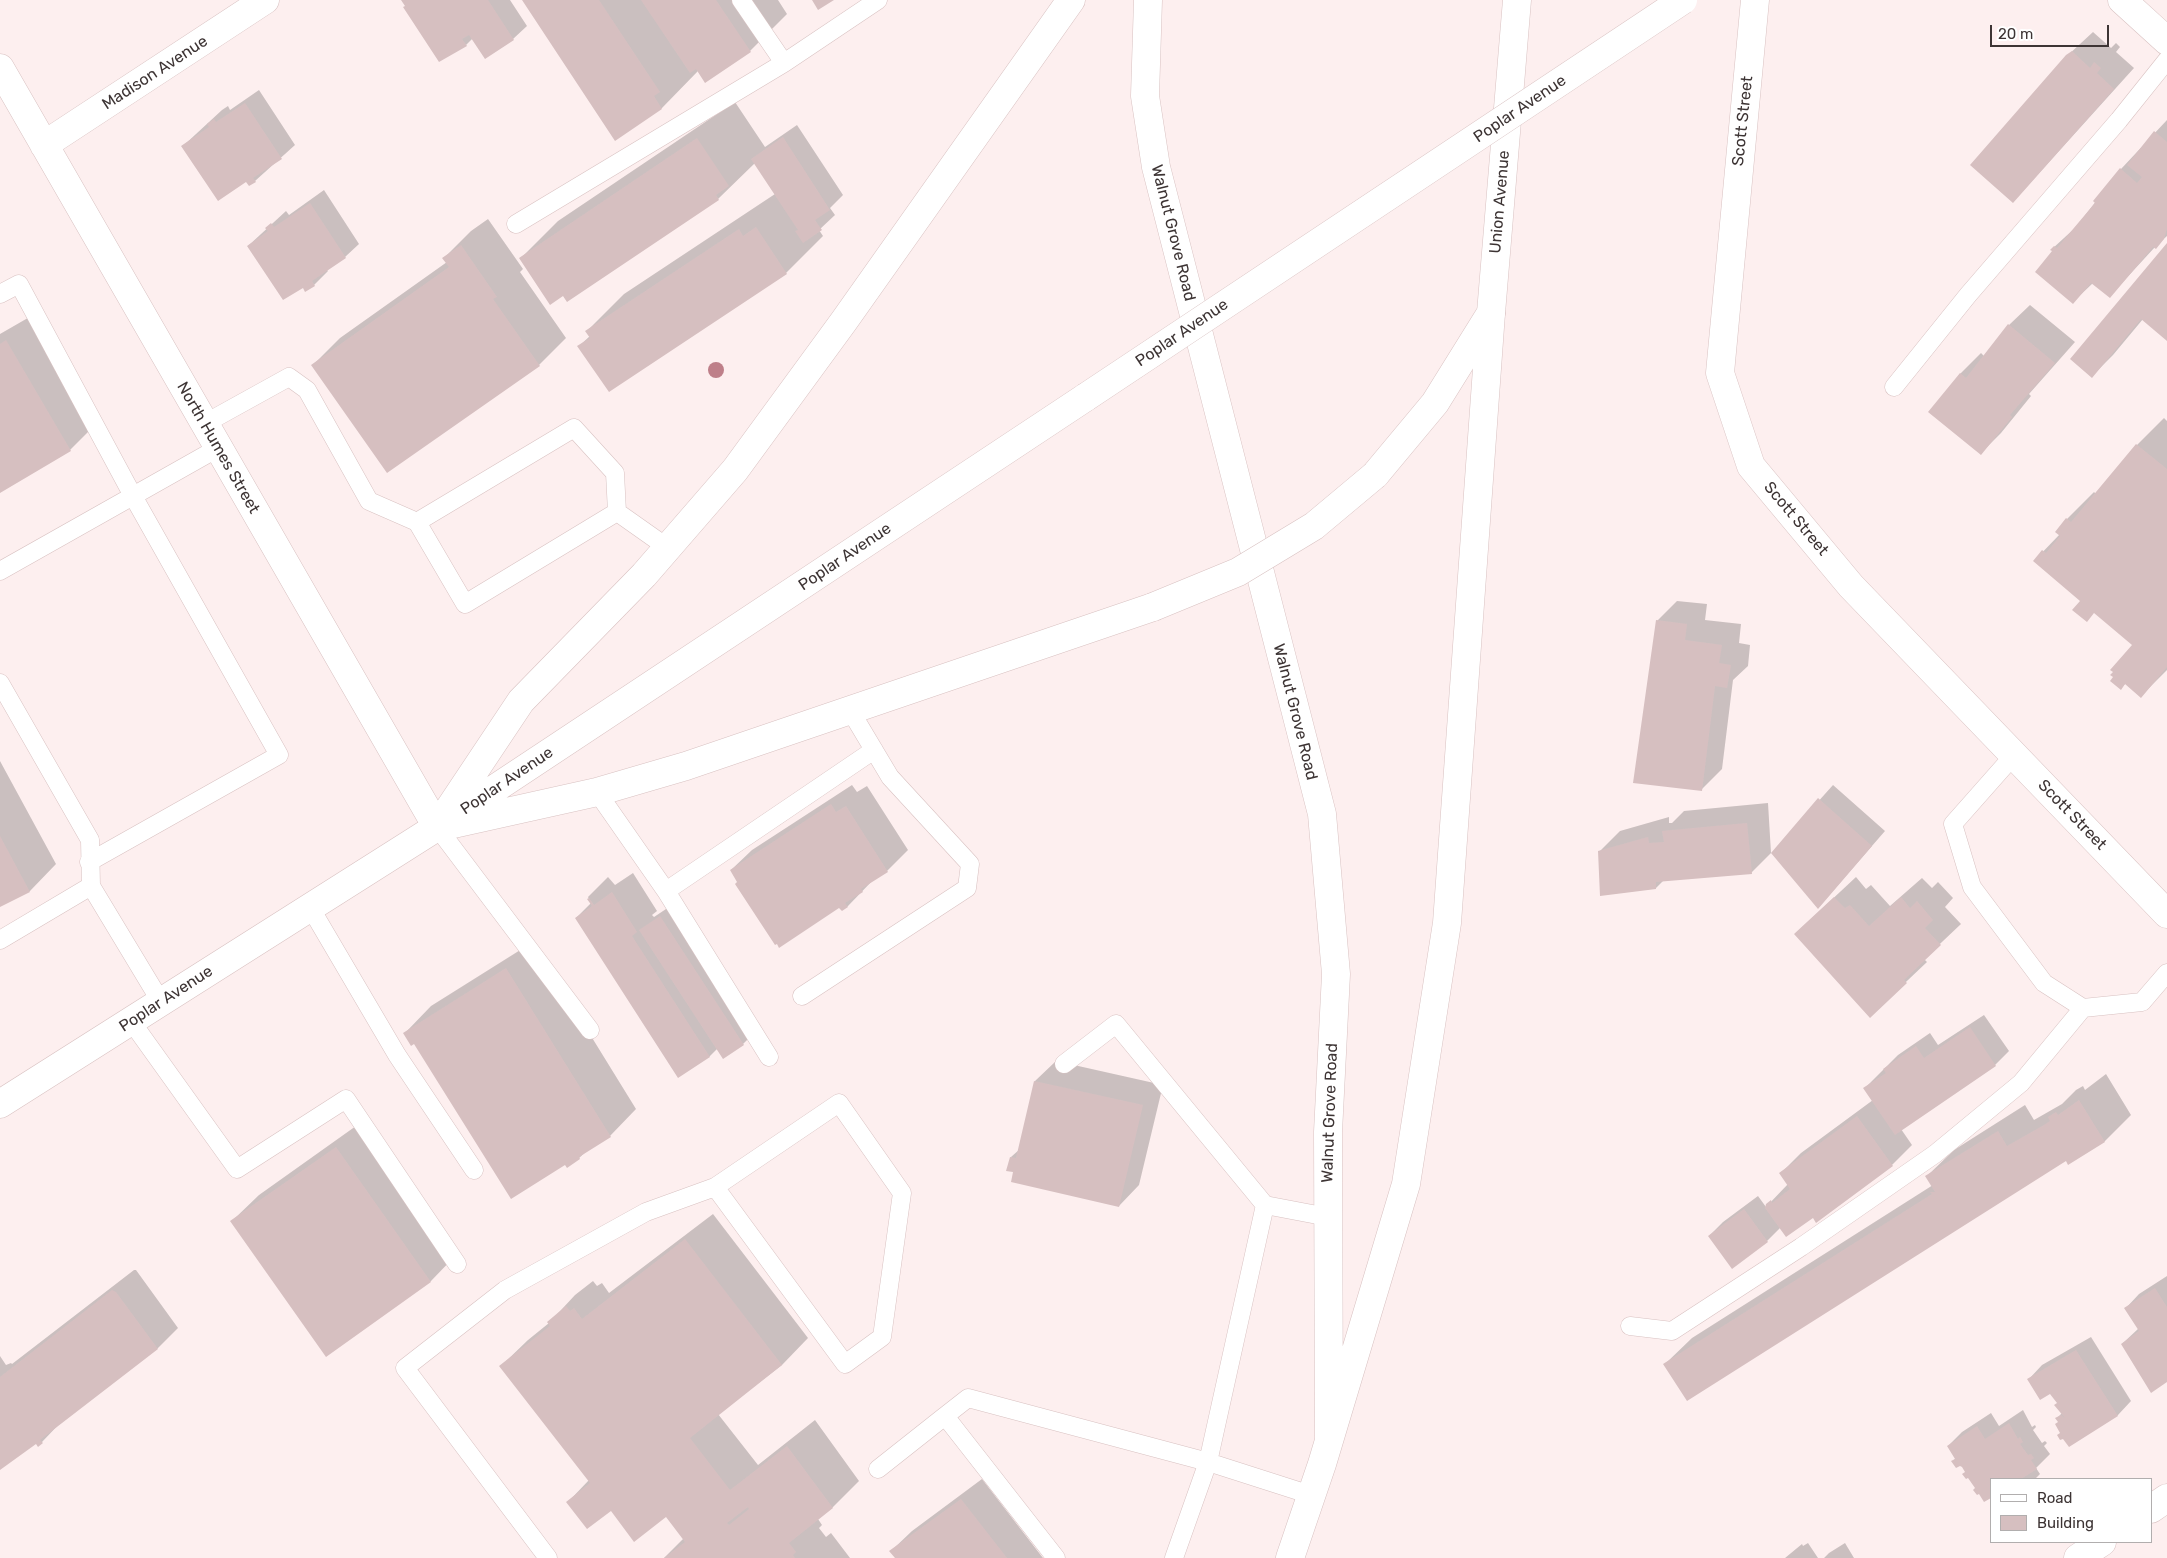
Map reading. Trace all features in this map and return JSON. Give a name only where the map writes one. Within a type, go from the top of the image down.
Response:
[{"type":"main road","name":"Madison Avenue","points":[[44,146],[265,0]]},
{"type":"main road","points":[[437,827],[521,701],[668,548],[741,462],[844,321],[1071,0]]},
{"type":"main road","name":"Walnut Grove Road","points":[[1148,0],[1145,96],[1156,167],[1322,814],[1336,974],[1328,1132],[1329,1439]]},
{"type":"main road","name":"Union Avenue","points":[[1491,313],[1517,0]]},
{"type":"main road","name":"Poplar Avenue","points":[[0,1104],[437,827],[1683,0]]},
{"type":"main road","name":"Scott Street","points":[[1755,0],[1720,374],[1751,466],[1851,586],[2167,914]]},
{"type":"main road","points":[[2122,0],[2167,41]]},
{"type":"main road","name":"North Humes Street","points":[[0,68],[437,827]]},
{"type":"main road","points":[[437,827],[597,792],[686,766],[1153,607],[1238,572],[1306,531],[1375,475],[1436,403],[1491,313]]},
{"type":"main road","name":"Walnut Grove Road","points":[[1290,1558],[1329,1439],[1406,1184],[1447,923],[1491,313]]},
{"type":"main road","points":[[2152,1508],[2167,1498]]},
{"type":"main road","points":[[2078,1558],[2100,1543]]},
{"type":"lane","points":[[741,0],[784,62]]},
{"type":"lane","points":[[516,224],[784,62],[878,0]]},
{"type":"lane","points":[[1894,387],[1968,295],[2119,120],[2167,60]]},
{"type":"lane","points":[[0,294],[19,284],[133,496],[279,755],[89,862]]},
{"type":"lane","points":[[204,424],[289,377],[307,390],[369,501],[417,522],[465,604],[617,512]]},
{"type":"lane","points":[[417,522],[574,428],[614,473],[617,512]]},
{"type":"lane","points":[[0,571],[218,448]]},
{"type":"lane","points":[[617,512],[668,548]]},
{"type":"lane","points":[[0,683],[90,840],[91,886],[161,1002]]},
{"type":"lane","points":[[802,996],[967,888],[970,864],[890,778],[850,710]]},
{"type":"lane","points":[[666,891],[874,750]]},
{"type":"lane","points":[[2014,755],[1953,824],[1972,887],[2044,983],[2083,1008],[2142,1002],[2167,973]]},
{"type":"lane","points":[[597,792],[666,891],[769,1057]]},
{"type":"lane","points":[[437,827],[590,1030]]},
{"type":"lane","points":[[0,940],[91,886]]},
{"type":"lane","points":[[310,907],[397,1055],[474,1170]]},
{"type":"lane","points":[[1630,1326],[1672,1331],[1801,1248],[1927,1159],[2021,1084],[2083,1008]]},
{"type":"lane","points":[[131,1021],[237,1169],[346,1099],[457,1264]]},
{"type":"lane","points":[[1064,1064],[1116,1024],[1265,1205],[1328,1217]]},
{"type":"lane","points":[[548,1558],[405,1368],[504,1290],[646,1212],[715,1187],[839,1103],[902,1193],[882,1338],[845,1364],[715,1187]]},
{"type":"lane","points":[[1174,1558],[1208,1462],[1265,1205]]},
{"type":"lane","points":[[878,1469],[968,1398],[1208,1462],[1311,1496]]},
{"type":"lane","points":[[945,1416],[1056,1558]]},
{"type":"building","points":[[401,0],[488,0],[514,40],[485,59],[469,35],[462,39],[467,46],[439,62],[403,7],[405,6]]},
{"type":"building","points":[[522,0],[599,0],[660,92],[654,96],[662,109],[615,141]]},
{"type":"building","points":[[641,0],[716,0],[751,52],[705,83],[696,69],[690,73]]},
{"type":"building","points":[[812,0],[834,0],[818,10]]},
{"type":"building","points":[[2072,51],[2090,68],[2094,62],[2101,68],[2097,73],[2114,89],[2013,203],[1970,165],[2066,55]]},
{"type":"building","points":[[245,103],[282,159],[253,178],[256,182],[249,186],[246,182],[218,201],[181,146],[209,127],[207,124],[214,119],[216,122]]},
{"type":"building","points":[[2154,131],[2167,142],[2167,228],[2164,239],[2156,249],[2153,247],[2110,298],[2091,283],[2073,304],[2035,272],[2052,251],[2050,250],[2054,246],[2057,248],[2095,203],[2093,201],[2120,168],[2137,183],[2142,177],[2127,165]]},
{"type":"building","points":[[783,137],[830,210],[815,220],[822,230],[803,243],[795,231],[798,230],[751,159]]},
{"type":"building","points":[[697,138],[729,186],[716,195],[719,200],[567,302],[563,296],[550,305],[519,258]]},
{"type":"building","points":[[310,203],[346,258],[312,281],[315,286],[305,292],[303,288],[283,300],[247,246],[268,231],[265,228],[271,223],[274,227]]},
{"type":"building","points":[[756,227],[787,274],[609,392],[577,346],[590,338],[585,331],[739,229],[743,236]]},
{"type":"building","points":[[2167,243],[2167,341],[2141,319],[2092,378],[2070,359]]},
{"type":"building","points":[[461,245],[497,297],[493,299],[540,366],[387,473],[311,365],[449,267],[442,258]]},
{"type":"building","points":[[2008,324],[2055,363],[2010,415],[2012,417],[1981,455],[1928,412],[1960,373],[1966,378]]},
{"type":"building","points":[[6,340],[71,451],[0,493],[0,344]]},
{"type":"building","points":[[2136,444],[2167,469],[2167,667],[2141,698],[2125,684],[2121,690],[2110,681],[2113,677],[2110,675],[2113,672],[2110,670],[2132,645],[2094,613],[2087,622],[2072,610],[2080,601],[2033,561],[2042,550],[2046,553],[2060,536],[2055,532],[2066,518],[2071,522]]},
{"type":"building","points":[[1656,620],[1687,624],[1685,640],[1722,645],[1719,663],[1731,665],[1727,688],[1715,686],[1702,791],[1633,783]]},
{"type":"building","points":[[1818,798],[1872,846],[1818,909],[1771,853]]},
{"type":"building","points":[[831,804],[836,812],[846,806],[888,872],[861,889],[863,892],[845,903],[848,907],[842,911],[839,908],[779,948],[777,944],[775,945],[735,884],[737,882],[730,870]]},
{"type":"building","points":[[1747,823],[1752,874],[1656,882],[1656,889],[1600,896],[1598,851],[1648,837],[1649,843],[1664,842],[1662,831]]},
{"type":"building","points":[[0,836],[30,892],[0,907]]},
{"type":"building","points":[[612,892],[637,932],[632,936],[710,1057],[678,1078],[575,918],[592,906],[587,899],[589,898],[594,905]]},
{"type":"building","points":[[1834,897],[1845,908],[1850,905],[1869,926],[1901,897],[1910,908],[1917,901],[1933,920],[1925,928],[1941,945],[1904,980],[1907,983],[1870,1018],[1794,934]]},
{"type":"building","points":[[660,916],[744,1045],[723,1059],[639,930]]},
{"type":"building","points":[[506,968],[611,1137],[579,1157],[580,1159],[567,1168],[565,1165],[511,1199],[414,1044],[411,1046],[403,1033]]},
{"type":"building","points":[[1970,1027],[1996,1066],[1895,1135],[1863,1088],[1886,1073],[1883,1069],[1916,1046],[1924,1058]]},
{"type":"building","points":[[1034,1081],[1143,1105],[1119,1207],[1011,1182],[1013,1172],[1006,1171],[1010,1157],[1016,1158]]},
{"type":"building","points":[[2079,1100],[2105,1142],[2068,1165],[2066,1161],[1687,1401],[1663,1364],[1932,1194],[1930,1192],[1935,1192],[1925,1176],[1998,1131],[2007,1146],[2050,1121],[2048,1117],[2056,1112],[2058,1115]]},
{"type":"building","points":[[1857,1116],[1893,1166],[1816,1223],[1813,1218],[1786,1237],[1765,1208],[1766,1204],[1771,1200],[1772,1203],[1790,1189],[1779,1173]]},
{"type":"building","points":[[336,1147],[431,1282],[326,1357],[230,1221]]},
{"type":"building","points":[[1744,1209],[1768,1242],[1732,1269],[1708,1236]]},
{"type":"building","points":[[685,1239],[782,1365],[690,1438],[730,1490],[787,1446],[833,1508],[789,1543],[796,1552],[793,1555],[795,1558],[664,1558],[685,1542],[666,1517],[634,1542],[611,1511],[587,1529],[566,1502],[590,1483],[499,1366],[550,1326],[547,1322],[566,1306],[570,1311],[574,1308],[582,1319]],"holes":[[[748,1507],[749,1509],[729,1525],[727,1523]]]},
{"type":"building","points":[[2155,1288],[2167,1307],[2167,1382],[2151,1393],[2121,1344],[2139,1331],[2124,1308]]},
{"type":"building","points":[[112,1290],[116,1292],[158,1349],[40,1440],[43,1443],[38,1447],[36,1444],[0,1470],[0,1377]]},
{"type":"building","points":[[2076,1350],[2118,1416],[2069,1447],[2057,1435],[2060,1433],[2055,1424],[2058,1422],[2055,1418],[2061,1415],[2065,1418],[2054,1405],[2057,1403],[2050,1394],[2040,1400],[2027,1379]]},
{"type":"building","points":[[2009,1423],[2018,1439],[2020,1437],[2023,1442],[2020,1444],[2028,1455],[2031,1454],[2034,1458],[2031,1460],[2037,1469],[2023,1478],[1990,1478],[1990,1499],[1984,1502],[1979,1494],[1977,1495],[1973,1490],[1975,1488],[1968,1478],[1966,1479],[1962,1474],[1965,1472],[1962,1467],[1956,1468],[1951,1461],[1955,1459],[1947,1446],[1977,1426],[1985,1439]]},
{"type":"building","points":[[961,1499],[1007,1558],[895,1558],[889,1551]]}]
